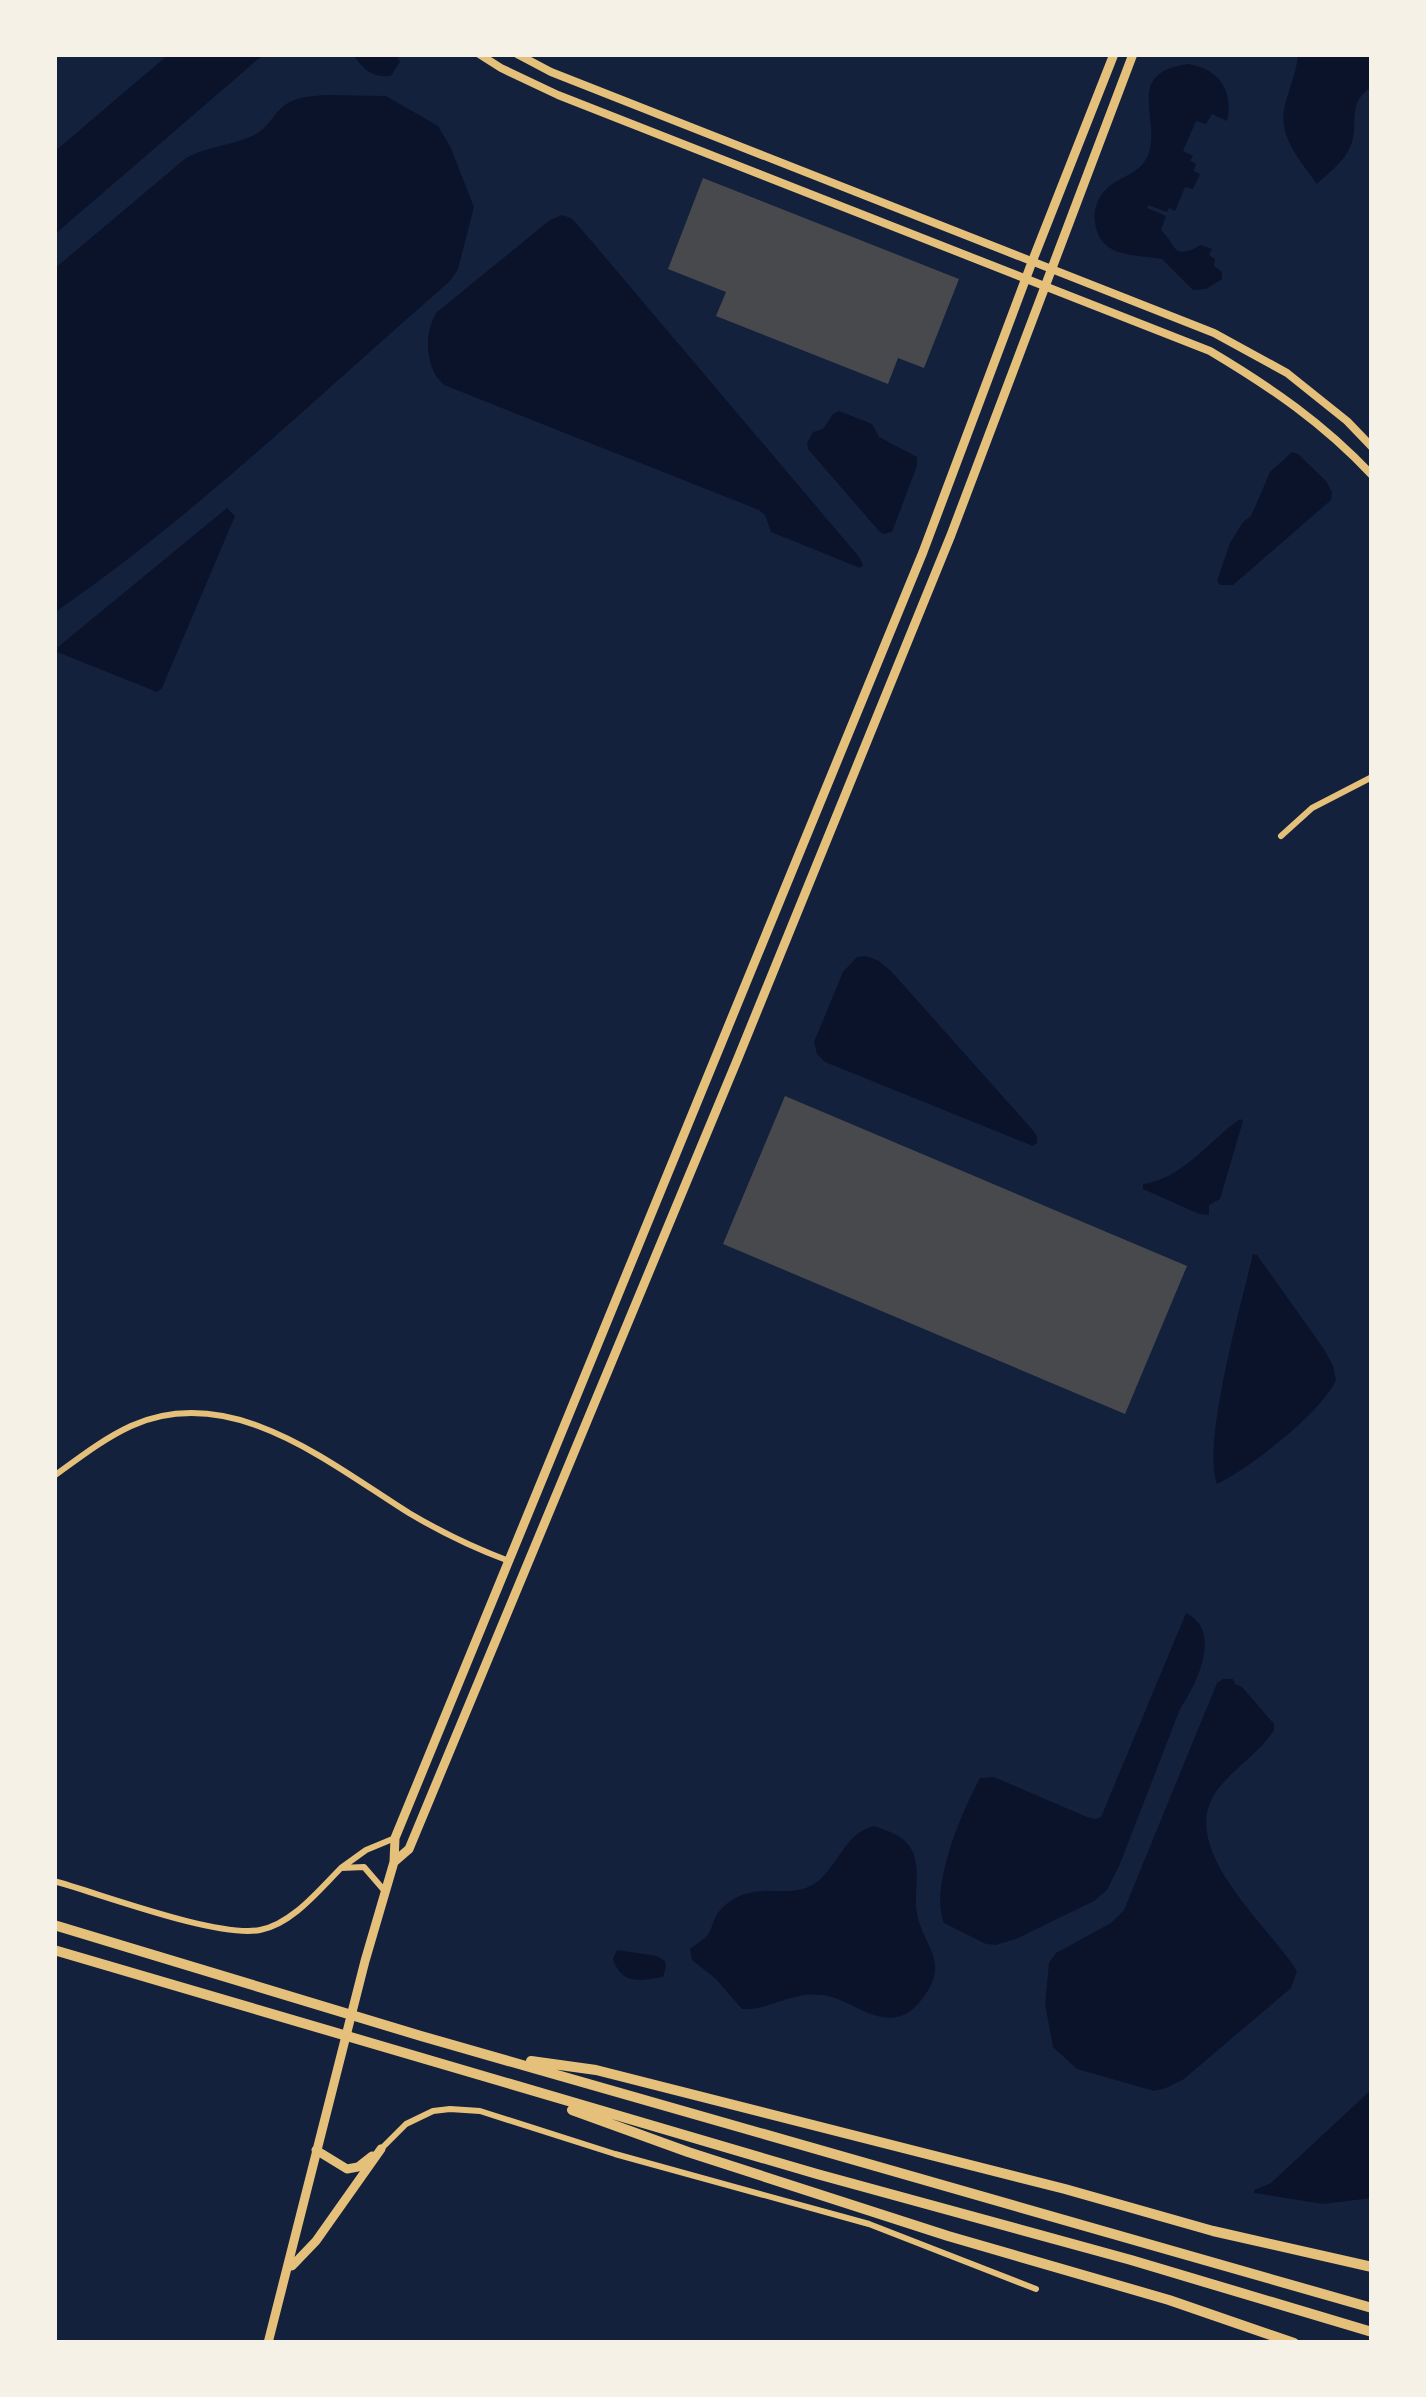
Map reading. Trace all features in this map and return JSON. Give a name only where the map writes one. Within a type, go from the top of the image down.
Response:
[{"type":"highway","points":[[54,1925],[1372,2308]]},
{"type":"highway","points":[[54,1950],[1372,2332]]},
{"type":"highway","points":[[489,2055],[596,2070],[1213,2231],[1372,2267]]},
{"type":"highway","points":[[485,2078],[688,2152],[1294,2343]]},
{"type":"main road","points":[[268,2343],[394,1862],[395,1838],[923,551],[1114,54]]},
{"type":"main road","points":[[394,1862],[409,1849],[461,1728],[738,1058],[950,535],[1133,54]]},
{"type":"main road","points":[[316,2150],[347,2169],[358,2167],[381,2149]]},
{"type":"main road","points":[[288,2270],[316,2241],[381,2149]]},
{"type":"street","points":[[479,54],[558,95],[1210,350],[1276,390],[1344,445],[1372,476]]},
{"type":"street","points":[[517,54],[551,72],[1214,333],[1284,371],[1372,447]]},
{"type":"street","points":[[1281,836],[1312,808],[1372,777]]},
{"type":"street","points":[[54,1476],[134,1424],[171,1414],[207,1413],[246,1421],[294,1442],[454,1538],[509,1561]]},
{"type":"street","points":[[54,1881],[191,1921],[262,1930],[287,1918],[366,1850],[395,1838]]},
{"type":"street","points":[[340,1868],[364,1868],[385,1892]]},
{"type":"street","points":[[381,2149],[406,2124],[434,2111],[480,2111],[615,2154],[869,2224],[1036,2289]]},
{"type":"water","points":[[169,54],[264,54],[54,235],[54,152]]},
{"type":"water","points":[[352,54],[396,54],[400,62],[391,76],[378,76]]},
{"type":"water","points":[[1295,54],[1372,54],[1372,87],[1357,104],[1351,145],[1317,184],[1284,127]]},
{"type":"water","points":[[1188,64],[1208,71],[1222,83],[1228,100],[1227,121],[1212,114],[1206,124],[1196,121],[1183,151],[1193,156],[1190,161],[1200,174],[1193,189],[1185,187],[1175,211],[1147,208],[1166,216],[1161,230],[1176,250],[1201,245],[1212,249],[1209,255],[1222,279],[1206,289],[1193,290],[1162,259],[1111,249],[1098,234],[1095,217],[1104,192],[1146,159],[1151,138],[1150,86],[1156,76]]},
{"type":"water","points":[[327,95],[386,96],[438,126],[474,207],[458,269],[207,495],[54,613],[54,269],[186,158],[258,133],[292,101]]},
{"type":"water","points":[[562,215],[577,224],[860,558],[860,568],[771,532],[759,510],[444,385],[438,378],[428,350],[437,312]]},
{"type":"water","points":[[839,411],[872,424],[879,437],[917,457],[892,532],[879,531],[808,449],[813,432],[823,429]]},
{"type":"water","points":[[1292,452],[1326,481],[1331,500],[1233,585],[1220,585],[1217,581],[1230,543],[1251,516],[1270,472]]},
{"type":"water","points":[[227,508],[235,516],[162,688],[157,692],[57,652],[58,647]]},
{"type":"water","points":[[866,956],[891,971],[1030,1127],[1037,1143],[1033,1146],[825,1062],[817,1054],[814,1042],[843,972],[857,957]]},
{"type":"water","points":[[1240,1119],[1220,1199],[1209,1205],[1209,1215],[1143,1189],[1143,1184],[1183,1167]]},
{"type":"water","points":[[1253,1254],[1324,1349],[1336,1380],[1316,1408],[1283,1438],[1217,1484],[1218,1406]]},
{"type":"water","points":[[1186,1613],[1203,1632],[1203,1658],[1107,1890],[1094,1901],[996,1945],[944,1923],[944,1870],[980,1778],[994,1777],[1087,1817],[1101,1817]]},
{"type":"water","points":[[1233,1679],[1242,1687],[1274,1730],[1216,1792],[1207,1814],[1208,1838],[1231,1886],[1297,1971],[1291,1988],[1184,2079],[1154,2091],[1077,2069],[1053,2047],[1045,2004],[1049,1963],[1056,1953],[1111,1923],[1124,1910],[1217,1683]]},
{"type":"water","points":[[874,1826],[904,1840],[912,1850],[918,1919],[935,1962],[931,1985],[910,2011],[883,2017],[818,1995],[742,2009],[692,1960],[690,1949],[707,1936],[728,1903],[749,1893],[798,1890],[814,1884],[855,1836]]},
{"type":"water","points":[[617,1950],[657,1956],[665,1961],[663,1977],[626,1977],[613,1959]]},
{"type":"water","points":[[1372,2089],[1372,2198],[1323,2204],[1254,2193],[1271,2183]]},
{"type":"building","points":[[703,178],[959,279],[924,368],[898,358],[888,384],[716,316],[726,292],[668,269]]},
{"type":"building","points":[[785,1096],[1187,1266],[1125,1414],[723,1244]]}]
